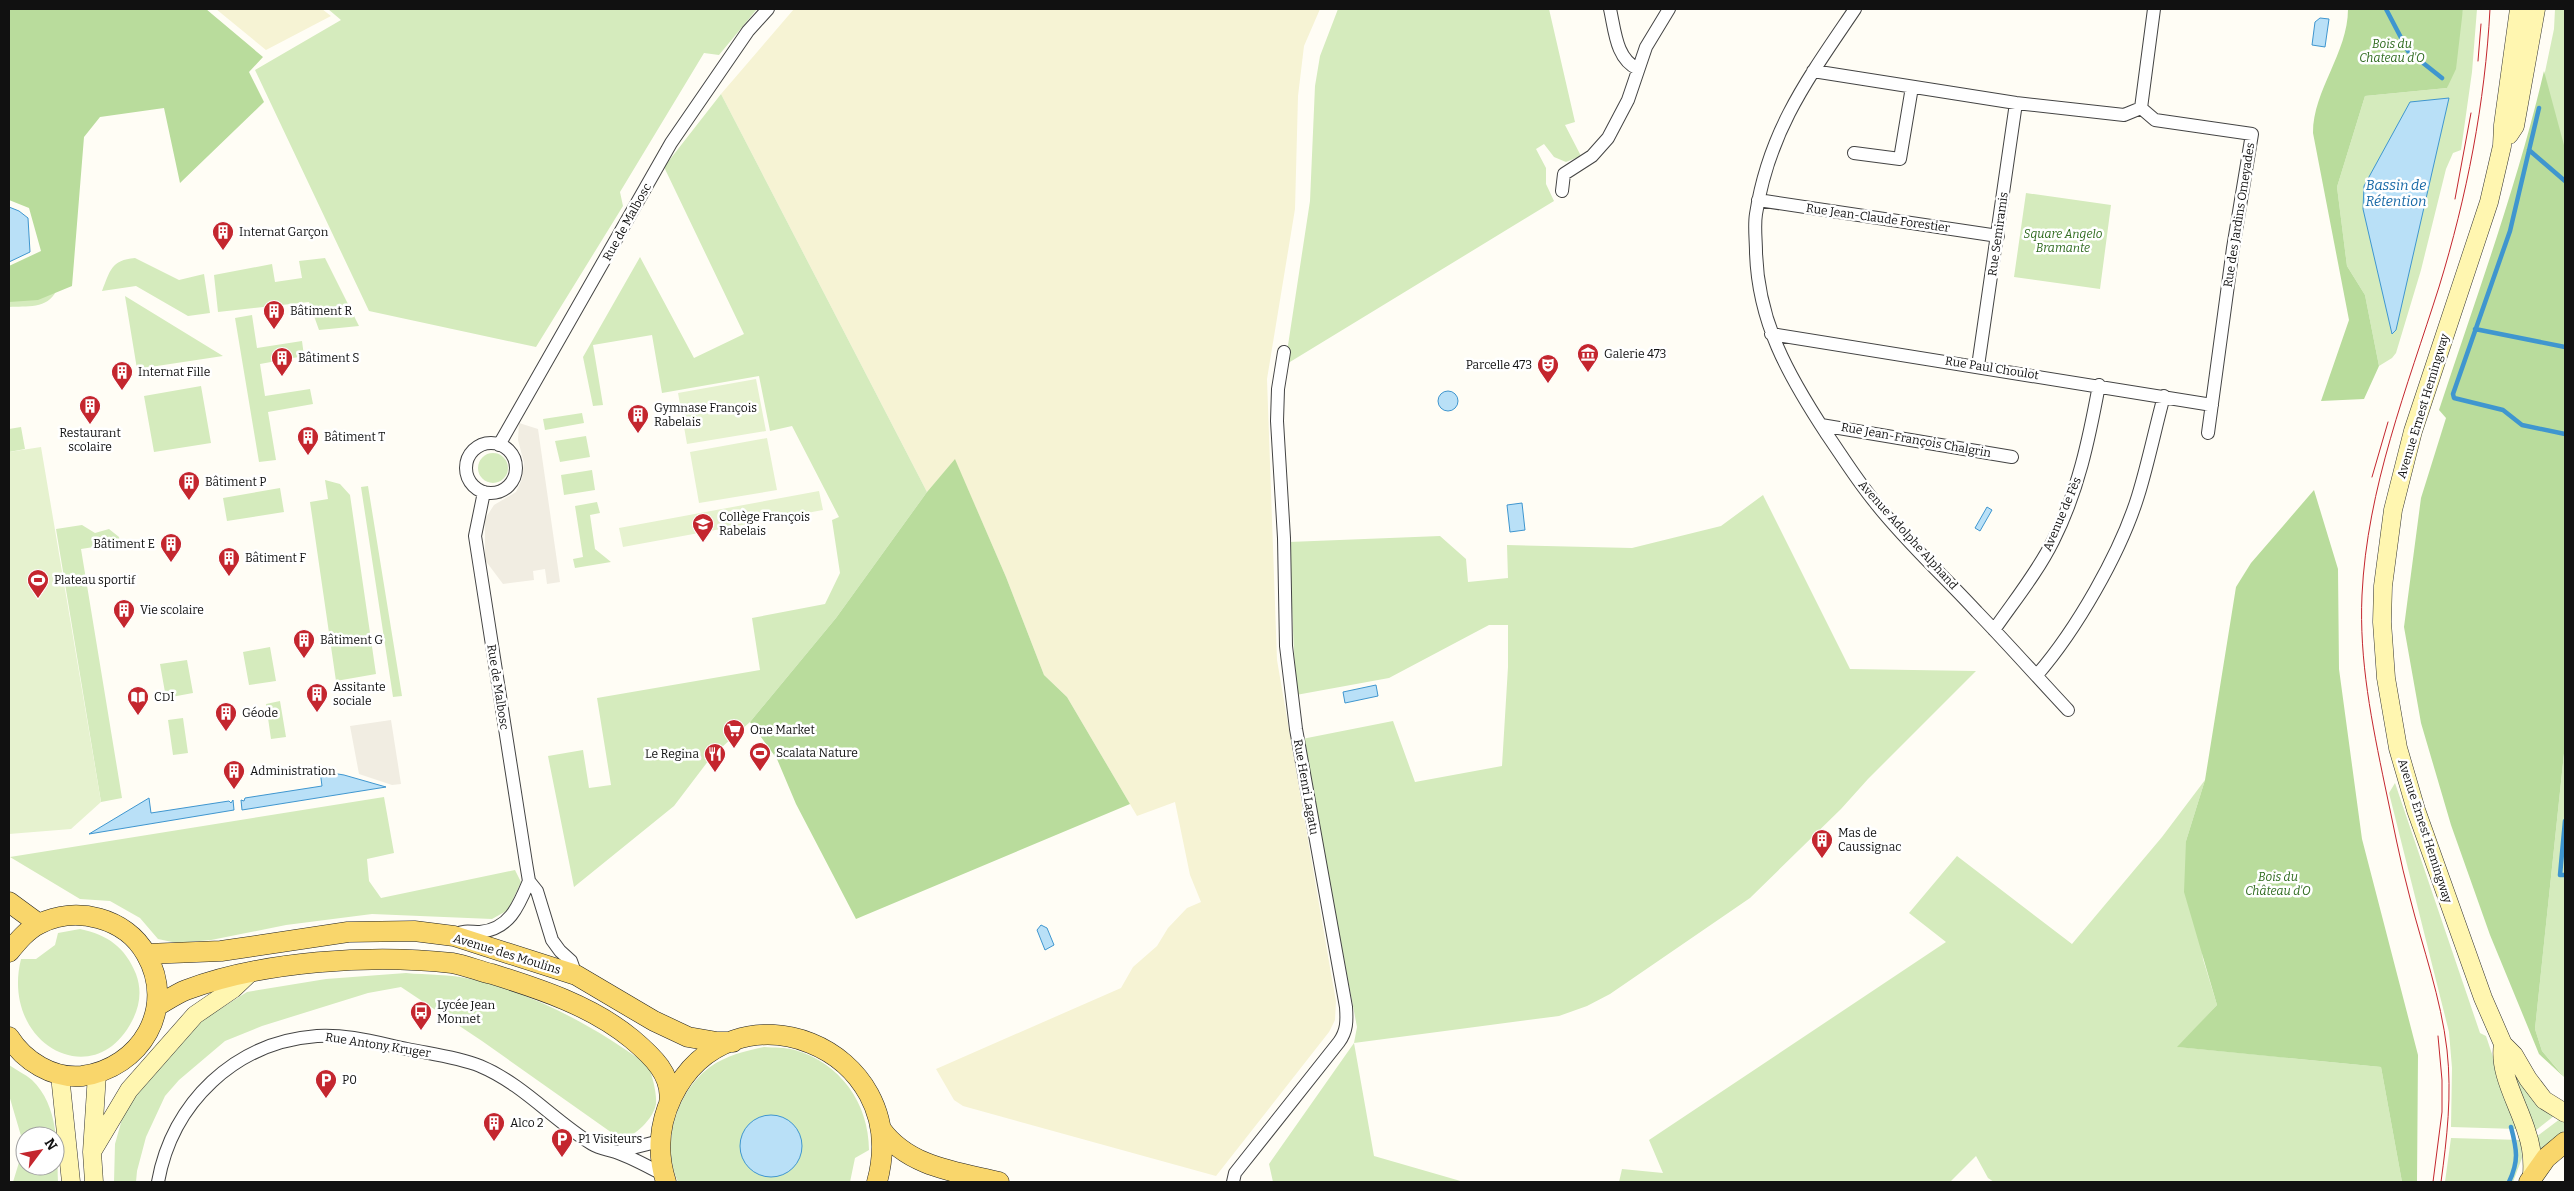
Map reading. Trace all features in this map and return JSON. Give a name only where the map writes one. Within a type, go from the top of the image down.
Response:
[{"type":"main road","name":"Avenue Ernest Hemingway","points":[[2519,9],[2502,126],[2502,146],[2476,246],[2413,431],[2401,477],[2387,546],[2382,622],[2389,703],[2409,789],[2483,998],[2503,1044],[2514,1055],[2528,1079],[2544,1100],[2565,1113]]},
{"type":"main road","name":"Avenue Ernest Hemingway","points":[[2502,146],[2514,126],[2536,9]]},
{"type":"main road","points":[[9,902],[39,924]]},
{"type":"main road","points":[[9,952],[21,936],[39,924],[78,914],[98,918],[117,926],[134,938],[146,954],[156,980],[157,1006],[150,1029],[137,1049],[119,1064],[97,1074],[79,1076],[60,1075],[36,1065],[16,1049],[9,1037]]},
{"type":"main road","name":"Avenue des Moulins","points":[[146,954],[222,951],[348,932],[414,932],[454,936],[576,975],[654,1021],[688,1038],[733,1042]]},
{"type":"main road","name":"Avenue des Moulins","points":[[157,1006],[185,990],[252,971],[364,958],[454,963],[530,986],[608,1022],[655,1058],[666,1079],[670,1097],[668,1104]]},
{"type":"main road","points":[[92,1152],[129,1090],[195,1015],[233,989],[252,971]]},
{"type":"main road","points":[[665,1179],[660,1141],[668,1104],[684,1077],[694,1066],[712,1052],[733,1042],[762,1035],[785,1036],[807,1041],[834,1054],[846,1064],[865,1087],[872,1100],[881,1129],[882,1156],[876,1182]]},
{"type":"main road","name":"Avenue Ernest Hemingway","points":[[2503,1044],[2500,1058],[2528,1135],[2533,1158],[2531,1179]]},
{"type":"main road","points":[[94,1182],[92,1152],[97,1074]]},
{"type":"main road","points":[[60,1075],[71,1182]]},
{"type":"main road","points":[[881,1129],[891,1142],[915,1159],[999,1182]]},
{"type":"main road","points":[[2531,1179],[2546,1158],[2565,1142]]},
{"type":"street","name":"Rue de Malbosc","points":[[499,445],[671,143],[748,32],[768,9]]},
{"type":"street","points":[[1610,9],[1620,50],[1628,64],[1638,69]]},
{"type":"street","points":[[1562,191],[1564,174],[1592,156],[1618,121],[1655,29],[1669,9]]},
{"type":"street","name":"Avenue Adolphe Alphand","points":[[1855,9],[1813,71],[1776,137],[1755,217],[1759,296],[1771,334],[1783,361],[1842,460],[1875,503],[2068,710]]},
{"type":"street","points":[[1813,71],[2016,103],[2124,115],[2141,108],[2154,9]]},
{"type":"street","points":[[1854,153],[1900,159],[1912,87]]},
{"type":"street","name":"Rue Semiramis","points":[[1978,366],[2016,103]]},
{"type":"street","name":"Rue des Jardins Omeyades","points":[[2141,108],[2155,120],[2252,134],[2208,434]]},
{"type":"street","name":"Rue Jean-Claude Forestier","points":[[1758,200],[1998,236]]},
{"type":"street","name":"Rue Paul Choulot","points":[[1771,334],[2212,404]]},
{"type":"street","name":"Rue Henri Lagatu","points":[[1233,1182],[1235,1174],[1339,1042],[1344,1034],[1347,1023],[1346,1007],[1294,722],[1286,646],[1283,530],[1277,420],[1278,389],[1284,352]]},
{"type":"street","name":"Avenue de Fès","points":[[1994,630],[2052,542],[2070,502],[2085,459],[2099,385]]},
{"type":"street","points":[[2037,676],[2081,613],[2112,558],[2138,498],[2164,396]]},
{"type":"street","name":"Rue Jean-François Chalgrin","points":[[1820,425],[2012,456]]},
{"type":"street","points":[[482,445],[499,445],[512,455],[515,472],[507,488],[499,492],[484,492],[470,482],[466,474],[466,464],[469,456],[482,445]]},
{"type":"street","name":"Rue de Malbosc","points":[[484,492],[475,536],[477,554],[530,881],[537,891],[552,940],[571,961],[576,975]]},
{"type":"street","points":[[454,936],[462,931],[480,932],[504,923],[522,900],[530,881]]},
{"type":"street","name":"Rue Antony Kruger","points":[[158,1182],[162,1160],[176,1125],[204,1087],[243,1057],[264,1047],[318,1036],[378,1043],[461,1060],[479,1066],[511,1083],[593,1145],[603,1150],[616,1152],[665,1179]]},
{"type":"street","points":[[616,1152],[660,1141]]},
{"type":"shaded area","points":[[216,9],[322,9],[331,16],[266,50]]},
{"type":"shaded area","points":[[794,9],[1320,9],[1304,46],[1298,96],[1295,209],[1267,379],[1277,660],[1336,1001],[1335,1020],[1329,1032],[1216,1176],[963,1106],[954,1100],[936,1069],[1121,988],[1133,967],[1157,946],[1168,928],[1187,908],[1201,902],[1190,875],[1175,802],[1137,816],[1067,697],[1044,675],[1006,577],[955,460],[927,492],[721,94]]},
{"type":"shaded area","points":[[519,423],[538,429],[560,582],[547,584],[545,569],[533,571],[534,580],[503,584],[485,560],[485,519],[494,505],[516,492],[522,479],[524,463],[518,440]]},
{"type":"shaded area","points":[[391,720],[401,784],[392,785],[359,774],[350,726]]},
{"type":"green space","points":[[9,9],[206,9],[263,57],[249,72],[264,102],[180,183],[164,108],[100,117],[84,137],[72,286],[38,300],[9,302],[9,266],[41,251],[29,208],[9,200]]},
{"type":"green space","points":[[328,9],[757,9],[719,55],[704,53],[620,192],[623,206],[536,347],[369,311],[255,70],[341,20]]},
{"type":"green space","points":[[1338,9],[1549,9],[1575,122],[1565,125],[1581,156],[1566,162],[1554,157],[1544,144],[1536,149],[1546,168],[1546,184],[1554,201],[1285,365],[1310,201],[1315,86],[1320,56]]},
{"type":"green space","name":"Bois du Chateau d'O","points":[[2348,9],[2463,9],[2456,69],[2447,88],[2365,96],[2337,187],[2347,266],[2365,295],[2379,366],[2364,399],[2321,401],[2349,320],[2313,133],[2318,102],[2343,41]]},
{"type":"green space","points":[[2463,9],[2477,9],[2472,72],[2461,150],[2453,153],[2446,169],[2421,270],[2396,353],[2392,358],[2379,366],[2365,295],[2347,266],[2337,187],[2365,96],[2447,88]]},
{"type":"green space","points":[[2555,9],[2565,9],[2565,177],[2541,91],[2554,29]]},
{"type":"green space","points":[[2544,71],[2565,149],[2565,744],[2535,1029],[2542,1051],[2564,1077],[2539,1054],[2490,935],[2451,825],[2421,723],[2404,627],[2421,498],[2446,418],[2439,410],[2509,199]]},
{"type":"green space","points":[[721,94],[927,492],[836,618],[750,722],[712,756],[674,806],[574,887],[548,756],[583,750],[589,788],[611,785],[597,698],[760,670],[752,618],[825,604],[840,573],[832,520],[839,517],[792,426],[770,431],[759,376],[662,393],[652,335],[593,345],[603,405],[593,406],[583,357],[640,257],[694,358],[744,334],[664,167]]},
{"type":"green space","name":"Square Angelo Bramante","points":[[2026,193],[2111,205],[2100,289],[2014,277]]},
{"type":"green space","points":[[135,258],[179,280],[204,274],[210,313],[188,316],[136,286],[102,291],[112,268],[116,264]]},
{"type":"green space","points":[[325,258],[359,326],[319,330],[309,302],[218,312],[214,275],[272,264],[275,282],[302,278],[299,261]]},
{"type":"green space","points":[[56,291],[48,301],[42,304],[9,307],[9,299]]},
{"type":"green space","points":[[125,296],[223,356],[137,369]]},
{"type":"green space","points":[[252,315],[257,348],[302,341],[304,356],[260,364],[265,396],[310,389],[313,404],[268,412],[276,460],[259,462],[235,318]]},
{"type":"green space","points":[[756,379],[766,431],[687,444],[678,393]]},
{"type":"green space","points":[[201,386],[211,443],[154,452],[144,396]]},
{"type":"green space","points":[[582,413],[584,423],[545,430],[543,419]]},
{"type":"green space","points":[[21,427],[25,449],[9,452],[9,429]]},
{"type":"green space","points":[[586,436],[590,457],[560,462],[555,441]]},
{"type":"green space","points":[[767,438],[777,490],[699,503],[690,452]]},
{"type":"green space","name":"Plateau sportif","points":[[41,447],[101,802],[71,829],[9,834],[9,452]]},
{"type":"green space","points":[[493,453],[504,457],[508,468],[504,479],[493,483],[482,479],[478,468],[482,457]]},
{"type":"green space","points":[[955,459],[1006,577],[1044,675],[1067,697],[1130,804],[856,919],[796,804],[777,759],[750,722],[836,618],[927,492]]},
{"type":"green space","points":[[592,470],[595,490],[564,495],[561,475]]},
{"type":"green space","points":[[325,480],[340,484],[350,495],[376,674],[336,681],[310,502],[328,499]]},
{"type":"green space","points":[[368,486],[402,696],[393,697],[361,487]]},
{"type":"green space","points":[[280,488],[284,512],[227,521],[223,498]]},
{"type":"green space","name":"Bois du Château d'O","points":[[2314,490],[2338,569],[2339,669],[2362,839],[2418,1055],[2417,1182],[2402,1182],[2381,1067],[2177,1047],[2217,1005],[2184,892],[2186,841],[2205,780],[2236,587],[2251,563]]},
{"type":"green space","points":[[819,491],[823,510],[623,547],[619,528]]},
{"type":"green space","points":[[1763,495],[1850,669],[1976,671],[1868,779],[1841,809],[1750,898],[1610,994],[1587,1006],[1559,1016],[1354,1043],[1357,1027],[1302,739],[1393,721],[1415,782],[1502,766],[1508,667],[1508,625],[1489,625],[1389,678],[1296,695],[1289,542],[1440,536],[1466,559],[1468,582],[1508,578],[1507,545],[1632,548],[1721,526]]},
{"type":"green space","points":[[597,502],[600,513],[590,515],[595,549],[611,562],[575,568],[573,559],[583,557],[575,506]]},
{"type":"green space","points":[[82,525],[95,533],[109,529],[119,537],[120,543],[81,549],[122,798],[101,802],[56,529]]},
{"type":"green space","points":[[270,647],[276,681],[249,685],[243,652]]},
{"type":"green space","points":[[187,660],[193,693],[166,698],[160,664]]},
{"type":"green space","points":[[280,701],[286,737],[271,739],[266,704]]},
{"type":"green space","points":[[183,718],[188,753],[173,755],[168,720]]},
{"type":"green space","points":[[2565,744],[2565,1078],[2542,1051],[2535,1029]]},
{"type":"green space","points":[[2205,780],[2186,841],[2203,959],[2217,1005],[2178,1047],[2381,1067],[2402,1182],[1994,1182],[1988,1178],[1976,1156],[1950,1182],[1619,1182],[1622,1169],[1663,1173],[1649,1140],[1946,942],[1909,913],[1957,856],[2072,944],[2162,837]]},
{"type":"green space","points":[[2395,783],[2480,1033],[2486,1036],[2517,1129],[2451,1127],[2452,1068],[2449,1032],[2389,793]]},
{"type":"green space","points":[[384,797],[394,853],[367,859],[369,881],[381,898],[515,870],[521,882],[508,910],[492,919],[372,914],[286,925],[211,940],[177,943],[158,939],[140,918],[110,901],[80,899],[10,857]]},
{"type":"green space","points":[[80,929],[107,939],[127,956],[136,974],[139,998],[137,1010],[132,1021],[115,1043],[96,1054],[75,1056],[54,1050],[37,1035],[24,1015],[18,989],[21,959],[36,959],[55,945],[58,933]]},
{"type":"green space","points":[[406,973],[455,976],[471,979],[542,1003],[586,1025],[649,1066],[656,1099],[651,1116],[638,1131],[622,1140],[482,1041],[401,987],[368,993],[262,1026],[225,1041],[179,1080],[165,1096],[146,1137],[136,1182],[114,1182],[115,1144],[122,1119],[136,1093],[201,1021],[247,992],[326,979]]},
{"type":"green space","points":[[1354,1043],[1374,1156],[1464,1182],[1273,1182],[1269,1164]]},
{"type":"green space","points":[[764,1047],[791,1049],[811,1056],[826,1064],[849,1087],[864,1116],[869,1150],[855,1158],[850,1182],[678,1182],[671,1152],[672,1136],[680,1104],[688,1090],[710,1067],[723,1059]]},
{"type":"green space","points":[[9,1065],[32,1080],[41,1090],[52,1114],[55,1126],[18,1126],[9,1095]]},
{"type":"green space","points":[[2512,1070],[2554,1116],[2535,1131]]},
{"type":"green space","points":[[2560,1119],[2565,1121],[2565,1130],[2539,1150],[2536,1137]]},
{"type":"green space","points":[[2451,1138],[2521,1140],[2522,1158],[2513,1182],[2445,1182]]},
{"type":"green space","points":[[15,1175],[58,1176],[58,1182],[13,1182]]},
{"type":"water","points":[[2320,18],[2329,19],[2325,47],[2312,45],[2315,22]]},
{"type":"water","name":"Bassin de Rétention","points":[[2449,98],[2396,330],[2392,334],[2363,209],[2364,186],[2410,102]]},
{"type":"water","points":[[9,207],[19,211],[28,218],[30,252],[9,262]]},
{"type":"water","points":[[1444,391],[1452,391],[1458,397],[1458,405],[1452,411],[1444,411],[1438,405],[1438,397]]},
{"type":"water","points":[[1522,503],[1525,530],[1510,532],[1507,505]]},
{"type":"water","points":[[1987,507],[1992,510],[1980,531],[1975,528]]},
{"type":"water","points":[[1376,685],[1378,696],[1345,703],[1343,692]]},
{"type":"water","points":[[320,771],[344,775],[386,787],[242,810],[241,800],[244,801],[245,798],[322,786]]},
{"type":"water","points":[[149,798],[151,813],[229,801],[231,803],[233,800],[234,810],[89,834]]},
{"type":"water","points":[[1041,925],[1047,928],[1054,945],[1045,950],[1037,930]]},
{"type":"water","points":[[771,1115],[788,1120],[793,1124],[797,1129],[802,1146],[797,1163],[793,1168],[788,1172],[771,1177],[754,1172],[749,1168],[745,1163],[740,1146],[745,1129],[749,1124],[754,1120]]},
{"type":"waterway","points":[[2386,9],[2408,51],[2442,78]]},
{"type":"waterway","points":[[2539,108],[2510,231],[2453,394],[2454,398],[2503,410],[2522,425],[2565,434]]},
{"type":"waterway","points":[[2529,150],[2565,181]]},
{"type":"waterway","points":[[2475,329],[2565,347]]},
{"type":"waterway","points":[[2565,821],[2560,875],[2565,875]]},
{"type":"waterway","points":[[2509,1182],[2516,1161],[2515,1142],[2511,1127]]},
{"type":"tram line","points":[[2441,1182],[2449,1100],[2447,1050],[2436,993],[2403,870],[2376,739],[2362,644],[2362,595],[2365,555],[2380,477],[2390,439],[2449,253],[2466,184],[2484,79],[2490,9]]},
{"type":"tram line","points":[[2478,61],[2481,24]]},
{"type":"tram line","points":[[2455,199],[2471,113]]},
{"type":"tram line","points":[[2372,477],[2388,422]]},
{"type":"tram line","points":[[2433,1182],[2442,1112],[2442,1080],[2438,1036]]},
{"type":"place","name":"Internat Garçon","points":[[223,251]]},
{"type":"place","name":"Bâtiment R","points":[[274,330]]},
{"type":"place","name":"Galerie 473","points":[[1588,373]]},
{"type":"place","name":"Bâtiment S","points":[[282,377]]},
{"type":"place","name":"Parcelle 473","points":[[1548,384]]},
{"type":"place","name":"Internat Fille","points":[[122,391]]},
{"type":"place","name":"Restaurant scolaire","points":[[90,425]]},
{"type":"place","name":"Gymnase François Rabelais","points":[[638,434]]},
{"type":"place","name":"Bâtiment T","points":[[308,456]]},
{"type":"place","name":"Bâtiment P","points":[[189,501]]},
{"type":"place","name":"Collège François Rabelais","points":[[703,543]]},
{"type":"place","name":"Bâtiment E","points":[[171,563]]},
{"type":"place","name":"Bâtiment F","points":[[229,577]]},
{"type":"place","name":"Plateau sportif","points":[[38,599]]},
{"type":"place","name":"Vie scolaire","points":[[124,629]]},
{"type":"place","name":"Bâtiment G","points":[[304,659]]},
{"type":"place","name":"Assitante sociale","points":[[317,713]]},
{"type":"place","name":"CDI","points":[[138,716]]},
{"type":"place","name":"Géode","points":[[226,732]]},
{"type":"place","name":"One Market","points":[[734,749]]},
{"type":"place","name":"Scalata Nature","points":[[760,772]]},
{"type":"place","name":"Le Regina","points":[[715,773]]},
{"type":"place","name":"Administration","points":[[234,790]]},
{"type":"place","name":"Mas de Caussignac","points":[[1822,859]]},
{"type":"place","name":"Lycée Jean Monnet","points":[[421,1031]]},
{"type":"place","name":"P0","points":[[326,1099]]},
{"type":"place","name":"Alco 2","points":[[494,1142]]},
{"type":"place","name":"P1 Visiteurs","points":[[562,1158]]}]
